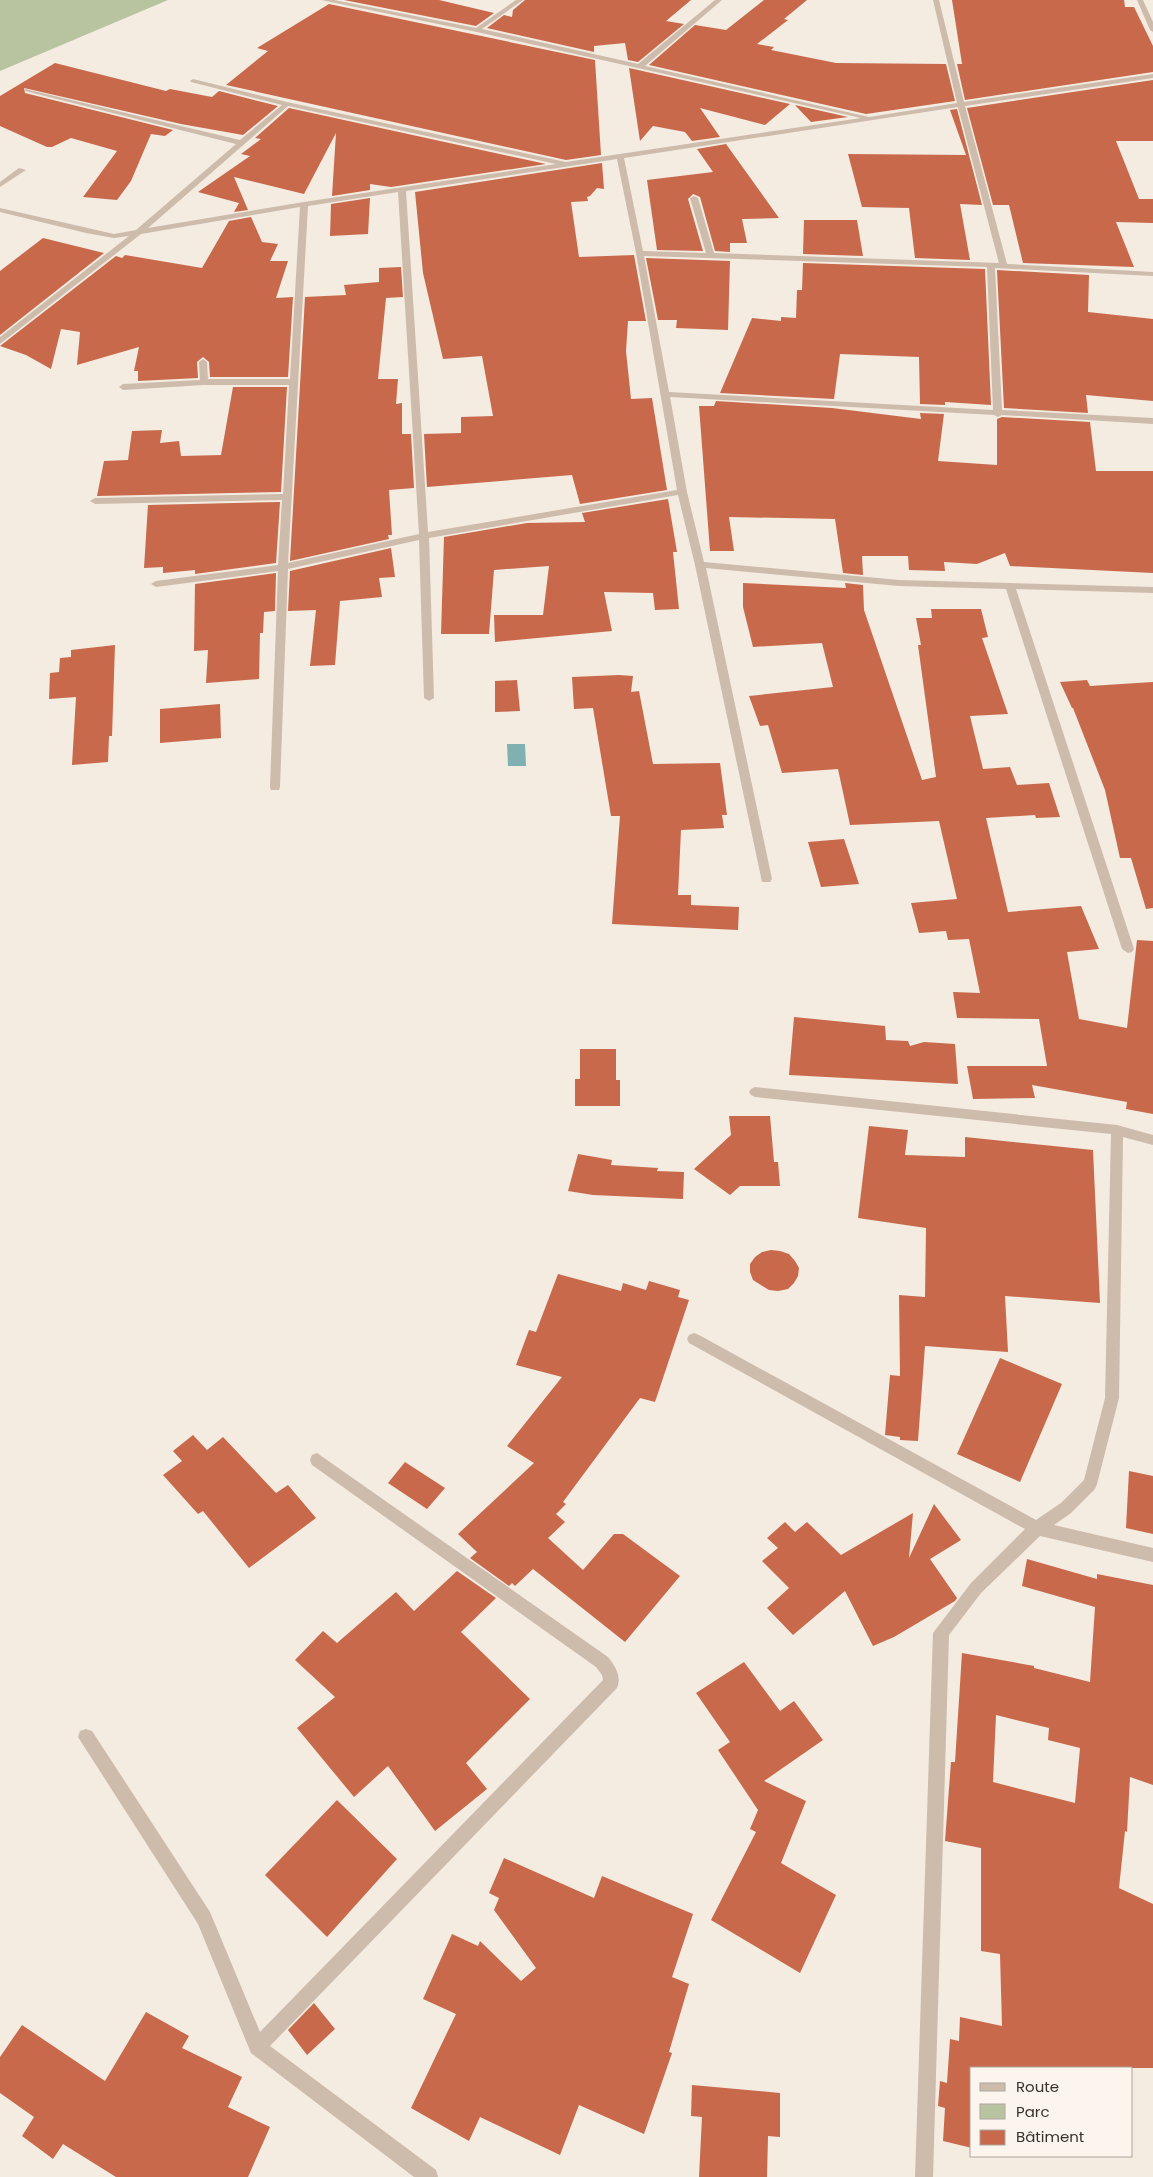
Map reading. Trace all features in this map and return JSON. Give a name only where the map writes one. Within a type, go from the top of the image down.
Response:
[{"type":"street","points":[[324,0],[477,30],[874,118]]},
{"type":"street","points":[[477,30],[520,0]]},
{"type":"street","points":[[639,67],[719,0]]},
{"type":"street","points":[[936,0],[960,106],[1004,266]]},
{"type":"street","points":[[1140,0],[1153,30]]},
{"type":"street","points":[[0,210],[114,236],[304,204],[620,158],[1153,76]]},
{"type":"street","points":[[193,81],[288,104],[572,165]]},
{"type":"street","points":[[27,90],[242,143]]},
{"type":"street","points":[[0,340],[139,232],[288,104]]},
{"type":"street","points":[[620,158],[640,253],[682,492],[700,565],[766,879]]},
{"type":"street","points":[[0,185],[22,170]]},
{"type":"street","points":[[402,189],[424,536],[429,698]]},
{"type":"street","points":[[694,198],[710,254]]},
{"type":"street","points":[[275,787],[283,567],[304,204]]},
{"type":"street","points":[[640,253],[991,265],[1153,274]]},
{"type":"street","points":[[991,265],[998,414]]},
{"type":"street","points":[[204,362],[204,382]]},
{"type":"street","points":[[123,387],[204,382],[294,382]]},
{"type":"street","points":[[664,394],[998,414],[1153,421]]},
{"type":"street","points":[[156,584],[283,567],[424,536],[682,492]]},
{"type":"street","points":[[95,500],[287,497]]},
{"type":"street","points":[[700,565],[899,583],[1153,590]]},
{"type":"street","points":[[1010,585],[1128,949]]},
{"type":"street","points":[[755,1092],[1117,1130],[1153,1140]]},
{"type":"street","points":[[924,2177],[942,1633],[976,1588],[1037,1528],[1066,1508],[1090,1484],[1112,1398],[1117,1130]]},
{"type":"street","points":[[694,1339],[1037,1528],[1153,1555]]},
{"type":"street","points":[[257,2047],[611,1683],[610,1672],[602,1662],[317,1460]]},
{"type":"street","points":[[86,1737],[204,1918],[257,2047],[429,2177]]},
{"type":"green space","points":[[0,0],[168,0],[0,71]]},
{"type":"water","points":[[507,744],[525,744],[526,766],[508,766]]},
{"type":"building","points":[[344,0],[439,0],[494,13],[476,26]]},
{"type":"building","points":[[525,0],[691,0],[666,21],[684,24],[638,62],[628,60],[625,43],[594,46],[594,52],[487,28],[504,15],[512,17],[513,10]]},
{"type":"building","points":[[764,0],[807,0],[784,19],[788,20],[757,44],[774,47],[771,50],[836,63],[946,64],[955,101],[866,114],[649,65],[695,25],[726,30]]},
{"type":"building","points":[[952,0],[1124,0],[1125,7],[1134,7],[1153,46],[1153,72],[965,100],[957,64],[962,64]]},
{"type":"building","points":[[329,4],[595,60],[601,155],[566,160],[226,85],[268,51],[257,48]]},
{"type":"building","points":[[55,63],[166,91],[170,89],[212,97],[219,91],[278,106],[243,135],[181,124],[24,88],[25,93],[173,130],[165,136],[151,134],[131,181],[117,200],[83,197],[117,151],[71,138],[52,147],[47,147],[0,126],[0,96]]},
{"type":"building","points":[[629,68],[790,104],[765,125],[700,108],[720,137],[692,141],[685,132],[653,126],[640,141]]},
{"type":"building","points":[[1153,80],[1153,141],[1116,141],[1139,199],[1153,199],[1153,223],[1116,222],[1134,267],[1023,263],[1009,205],[993,205],[967,108]]},
{"type":"building","points":[[795,105],[848,117],[811,122]]},
{"type":"building","points":[[289,108],[546,164],[391,187],[370,184],[370,190],[332,196],[336,133],[304,194],[234,177],[248,210],[234,212],[239,203],[198,192],[250,156],[241,154],[261,139],[255,138]]},
{"type":"building","points":[[957,109],[982,205],[960,204],[970,260],[915,258],[909,208],[862,207],[848,154],[966,155],[950,110]]},
{"type":"building","points":[[726,144],[779,218],[742,219],[747,243],[730,243],[730,252],[715,251],[700,197],[693,194],[688,199],[703,251],[657,250],[647,180],[713,172],[697,149]]},
{"type":"building","points":[[602,163],[604,189],[597,188],[587,197],[588,201],[571,202],[579,257],[634,255],[646,321],[628,321],[626,351],[631,399],[652,398],[667,490],[580,504],[572,475],[427,487],[424,434],[461,433],[461,417],[493,416],[482,356],[443,359],[423,273],[415,192]]},
{"type":"building","points":[[370,198],[368,234],[330,236],[331,204]]},
{"type":"building","points":[[251,217],[262,242],[278,244],[270,261],[288,261],[276,298],[293,297],[288,377],[210,377],[209,362],[203,357],[197,362],[198,378],[138,381],[138,371],[134,371],[139,347],[77,365],[80,332],[61,329],[51,369],[26,355],[0,346],[116,256],[122,258],[125,255],[202,268],[229,221]]},
{"type":"building","points":[[804,220],[857,220],[863,256],[803,254]]},
{"type":"building","points":[[43,238],[104,253],[0,335],[0,271]]},
{"type":"building","points":[[646,258],[730,261],[728,330],[676,328],[677,320],[658,320]]},
{"type":"building","points":[[803,263],[985,269],[991,405],[945,402],[945,405],[920,404],[919,357],[840,354],[834,399],[720,393],[752,318],[781,321],[781,317],[796,318],[797,290],[802,290]]},
{"type":"building","points":[[401,267],[403,297],[386,298],[378,379],[398,379],[396,404],[402,403],[402,434],[411,434],[414,488],[389,490],[392,535],[388,535],[389,539],[290,561],[305,297],[346,295],[344,285],[379,282],[379,268]]},
{"type":"building","points":[[997,270],[1089,275],[1088,312],[1153,319],[1153,401],[1086,395],[1088,413],[1004,408]]},
{"type":"building","points":[[233,387],[287,387],[281,492],[97,496],[104,461],[128,460],[132,431],[162,430],[160,443],[179,441],[181,456],[221,455]]},
{"type":"building","points":[[716,401],[832,408],[921,419],[920,413],[944,414],[938,461],[997,465],[997,419],[1002,417],[1090,422],[1096,471],[1153,471],[1153,573],[1010,566],[1005,553],[977,564],[944,562],[945,571],[909,570],[908,556],[862,556],[863,575],[843,573],[835,519],[729,517],[734,551],[710,551],[699,406],[714,406]]},
{"type":"building","points":[[668,499],[677,552],[673,552],[679,609],[655,610],[653,593],[604,592],[612,631],[495,642],[494,615],[543,615],[549,566],[494,570],[489,634],[441,634],[444,537],[527,523],[585,522],[582,513]]},
{"type":"building","points":[[280,502],[276,563],[195,574],[195,570],[163,573],[163,567],[144,568],[148,505]]},
{"type":"building","points":[[391,548],[395,577],[379,578],[382,597],[340,601],[335,665],[310,666],[316,610],[288,611],[290,571]]},
{"type":"building","points":[[276,573],[275,611],[264,612],[263,633],[260,633],[259,679],[206,683],[208,650],[194,651],[195,584]]},
{"type":"building","points":[[743,583],[846,588],[845,583],[863,585],[864,610],[922,780],[936,777],[918,645],[921,645],[916,618],[932,618],[931,609],[981,609],[988,637],[982,638],[1008,714],[970,716],[983,769],[1010,767],[1017,785],[1049,783],[1060,817],[1036,818],[1035,815],[986,818],[1008,912],[1081,906],[1099,949],[1067,952],[1079,1019],[1127,1028],[1137,940],[1153,941],[1153,1114],[1126,1109],[1127,1102],[1032,1085],[1035,1098],[973,1099],[967,1066],[1047,1066],[1039,1019],[957,1018],[953,992],[980,993],[969,939],[948,940],[946,931],[919,933],[911,903],[957,899],[939,821],[850,825],[838,769],[782,773],[768,725],[760,726],[749,696],[833,687],[822,643],[753,647],[743,607]]},
{"type":"building","points":[[115,645],[112,736],[109,736],[108,762],[72,765],[76,697],[49,699],[50,673],[59,672],[60,658],[71,657],[71,650]]},
{"type":"building","points":[[633,676],[631,692],[639,691],[653,764],[720,763],[727,815],[722,815],[724,828],[681,830],[678,895],[691,895],[691,905],[739,907],[738,930],[612,924],[620,816],[611,816],[593,708],[574,709],[572,677]]},
{"type":"building","points":[[517,680],[520,711],[495,712],[495,681]]},
{"type":"building","points":[[1087,680],[1090,686],[1153,682],[1153,908],[1146,909],[1131,858],[1120,858],[1105,790],[1073,708],[1060,682]]},
{"type":"building","points":[[220,704],[221,738],[160,743],[160,709]]},
{"type":"building","points":[[844,839],[859,884],[821,887],[808,842]]},
{"type":"building","points":[[794,1017],[885,1026],[886,1040],[908,1041],[910,1046],[924,1042],[955,1044],[958,1084],[789,1075]]},
{"type":"building","points":[[580,1049],[616,1049],[616,1080],[620,1080],[620,1106],[575,1106],[575,1079],[580,1079]]},
{"type":"building","points":[[729,1116],[770,1116],[774,1162],[778,1162],[780,1186],[740,1186],[730,1195],[694,1169],[731,1135]]},
{"type":"building","points":[[869,1126],[908,1130],[905,1155],[965,1157],[965,1137],[1093,1150],[1100,1303],[1005,1296],[1008,1352],[925,1346],[918,1441],[900,1440],[900,1437],[885,1435],[890,1375],[900,1376],[899,1295],[925,1297],[926,1228],[858,1218]]},
{"type":"building","points":[[578,1154],[612,1160],[611,1165],[658,1168],[657,1171],[684,1172],[683,1199],[593,1195],[568,1191]]},
{"type":"building","points":[[771,1250],[789,1254],[799,1268],[798,1276],[788,1289],[769,1290],[753,1280],[750,1264],[762,1252]]},
{"type":"building","points":[[558,1274],[621,1291],[623,1283],[646,1290],[649,1281],[680,1290],[678,1297],[689,1300],[655,1402],[640,1398],[563,1502],[566,1504],[556,1514],[565,1522],[548,1538],[583,1570],[614,1534],[623,1534],[680,1576],[625,1642],[533,1569],[515,1586],[512,1583],[509,1586],[470,1558],[477,1552],[458,1534],[534,1463],[507,1446],[562,1377],[516,1365],[529,1330],[536,1332]]},
{"type":"building","points":[[1000,1358],[1062,1384],[1020,1482],[957,1454]]},
{"type":"building","points":[[193,1435],[207,1450],[223,1437],[276,1493],[288,1485],[316,1518],[249,1568],[203,1511],[198,1514],[163,1475],[182,1461],[173,1451]]},
{"type":"building","points":[[405,1462],[445,1488],[427,1509],[388,1483]]},
{"type":"building","points":[[1129,1471],[1153,1476],[1153,1534],[1126,1528]]},
{"type":"building","points":[[934,1504],[961,1540],[930,1559],[957,1598],[955,1601],[894,1637],[873,1646],[845,1591],[793,1635],[767,1608],[789,1588],[762,1561],[778,1548],[767,1538],[785,1522],[795,1532],[807,1522],[841,1555],[913,1513],[909,1558]]},
{"type":"building","points":[[1027,1559],[1097,1579],[1097,1574],[1153,1585],[1153,1785],[1130,1777],[1127,1832],[1125,1831],[1119,1888],[1153,1904],[1153,2068],[970,2067],[970,2148],[943,2141],[945,2108],[938,2106],[940,2081],[947,2083],[950,2039],[959,2041],[960,2017],[1002,2026],[1000,1954],[981,1951],[981,1848],[945,1841],[951,1762],[955,1762],[962,1653],[1034,1666],[1034,1668],[1090,1682],[1095,1607],[1022,1586]],"holes":[[[996,1715],[1049,1728],[1048,1740],[1080,1748],[1075,1803],[993,1782]]]},
{"type":"building","points":[[457,1571],[496,1598],[461,1632],[530,1699],[466,1763],[487,1789],[435,1831],[388,1766],[354,1797],[297,1728],[335,1697],[295,1660],[323,1631],[337,1643],[396,1592],[414,1611]]},
{"type":"building","points":[[744,1662],[780,1711],[794,1701],[823,1740],[764,1781],[806,1801],[781,1863],[836,1895],[800,1973],[711,1920],[756,1832],[750,1829],[758,1810],[718,1750],[730,1742],[696,1693]]},
{"type":"building","points":[[337,1800],[397,1859],[327,1937],[265,1875]]},
{"type":"building","points":[[504,1858],[594,1898],[602,1876],[693,1914],[672,1977],[689,1984],[669,2052],[672,2053],[644,2134],[579,2105],[560,2155],[480,2117],[469,2141],[411,2108],[456,2014],[423,1999],[452,1934],[478,1946],[480,1941],[521,1981],[536,1968],[494,1910],[499,1898],[489,1893]]},
{"type":"building","points":[[314,2003],[335,2029],[307,2055],[288,2030]]},
{"type":"building","points":[[146,2012],[189,2036],[182,2048],[242,2077],[228,2107],[270,2127],[248,2177],[116,2177],[63,2144],[53,2159],[22,2136],[34,2117],[0,2093],[0,2057],[22,2025],[105,2081]]},
{"type":"building","points":[[692,2085],[780,2093],[780,2137],[768,2136],[767,2177],[699,2177],[702,2117],[691,2116]]}]
